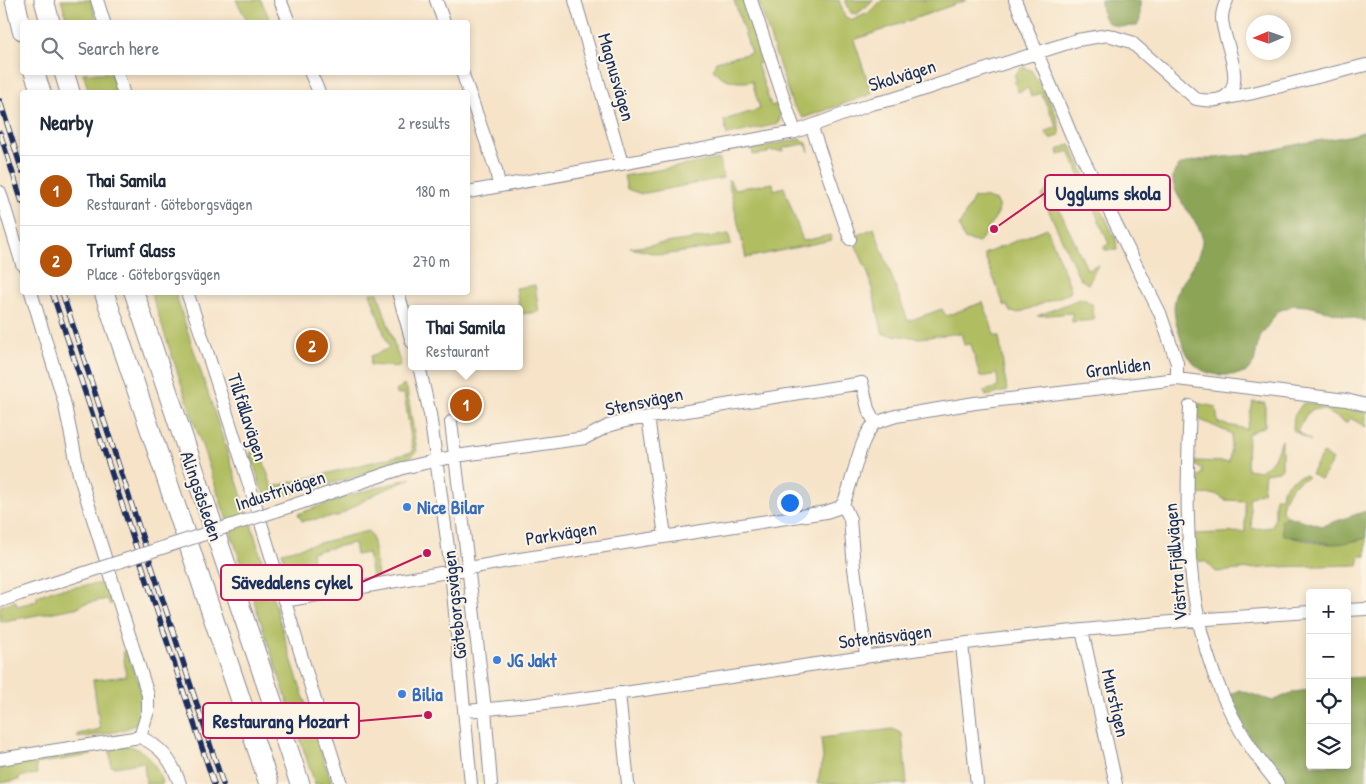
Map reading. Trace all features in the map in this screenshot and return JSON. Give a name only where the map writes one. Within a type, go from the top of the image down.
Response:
[{"type":"highway","points":[[15,0],[20,21]]},
{"type":"highway","points":[[44,0],[49,20]]},
{"type":"highway","points":[[35,75],[40,90]]},
{"type":"highway","points":[[65,75],[69,90]]},
{"type":"highway","points":[[105,295],[269,784]]},
{"type":"highway","name":"Alingsåsleden","points":[[135,295],[300,784]]},
{"type":"street","points":[[99,0],[104,20]]},
{"type":"street","points":[[280,0],[288,20]]},
{"type":"street","points":[[436,0],[443,20]]},
{"type":"street","name":"Magnusvägen","points":[[575,0],[622,164]]},
{"type":"street","points":[[751,0],[795,132]]},
{"type":"street","points":[[1015,0],[1071,134],[1160,313],[1177,363],[1177,379]]},
{"type":"street","points":[[1216,0],[1234,78],[1231,90],[1221,99]]},
{"type":"street","points":[[1222,20],[1227,0]]},
{"type":"street","name":"Skolvägen","points":[[470,192],[812,128],[871,104],[892,99],[1036,52],[1099,35],[1115,35],[1138,47],[1196,99],[1207,101],[1366,65]]},
{"type":"street","points":[[118,75],[122,90]]},
{"type":"street","points":[[311,75],[318,90]]},
{"type":"street","points":[[463,75],[468,90]]},
{"type":"street","points":[[470,95],[496,170],[499,186]]},
{"type":"street","points":[[812,128],[850,239]]},
{"type":"street","points":[[0,192],[20,257]]},
{"type":"street","points":[[32,295],[64,401],[79,474],[148,695],[148,712],[140,737]]},
{"type":"street","name":"Tillfällavägen","points":[[188,295],[251,487],[341,784]]},
{"type":"street","points":[[399,295],[408,328]]},
{"type":"street","name":"Göteborgsvägen","points":[[420,370],[430,414],[451,570],[466,711],[471,784]]},
{"type":"street","name":"Granliden","points":[[875,423],[896,416],[976,403],[1177,379],[1366,404]]},
{"type":"street","name":"Stensvägen","points":[[436,460],[585,438],[617,423],[862,383],[868,409],[875,423]]},
{"type":"street","name":"Västra Fjällvägen","points":[[1190,406],[1189,548],[1197,619],[1222,696],[1236,722],[1278,784]]},
{"type":"street","points":[[648,417],[665,536]]},
{"type":"street","name":"Göteborgsvägen","points":[[451,422],[485,709],[491,784]]},
{"type":"street","points":[[866,656],[854,568],[850,519],[843,504],[851,487],[862,447],[870,428],[875,423]]},
{"type":"street","name":"Industrivägen","points":[[0,601],[403,468],[436,460]]},
{"type":"street","name":"Parkvägen","points":[[284,601],[469,567],[826,512],[843,504]]},
{"type":"street","points":[[1351,610],[1366,609]]},
{"type":"street","name":"Sotenäsvägen","points":[[466,711],[620,693],[866,656],[1082,630],[1197,619],[1306,612]]},
{"type":"street","name":"Murstigen","points":[[1082,630],[1116,784]]},
{"type":"street","points":[[962,645],[977,784]]},
{"type":"street","points":[[620,693],[628,784]]},
{"type":"street","points":[[0,759],[140,737],[156,744],[167,756],[180,784]]},
{"type":"green space","points":[[61,0],[91,0],[96,20],[67,20]]},
{"type":"green space","points":[[236,0],[261,0],[270,20],[247,20]]},
{"type":"green space","points":[[734,0],[743,0],[766,61],[757,64],[771,106],[780,103],[781,115],[778,124],[727,135],[724,120],[760,109],[752,81],[731,81],[721,77],[713,70],[716,61],[751,53]]},
{"type":"green space","points":[[758,0],[839,0],[845,17],[853,20],[868,13],[882,0],[967,0],[854,40],[872,94],[803,118],[792,104]]},
{"type":"green space","points":[[845,0],[874,0],[857,14],[851,13]]},
{"type":"green space","points":[[1101,0],[1140,0],[1140,20],[1137,26],[1110,24],[1103,16]]},
{"type":"green space","points":[[1023,67],[1031,70],[1050,102],[1057,119],[1059,136],[1050,139],[1045,132],[1057,127],[1041,93],[1031,97],[1028,88],[1018,92],[1014,82],[1017,81],[1014,75]]},
{"type":"green space","points":[[84,75],[112,75],[116,90],[88,90]]},
{"type":"green space","points":[[1366,131],[1366,321],[1308,306],[1293,305],[1278,311],[1259,338],[1254,363],[1245,373],[1220,375],[1210,373],[1194,364],[1183,345],[1176,323],[1174,305],[1179,289],[1200,251],[1202,237],[1176,192],[1173,175],[1178,167],[1182,164],[1200,160],[1254,154]]},
{"type":"green space","points":[[799,139],[807,143],[809,152],[804,144],[783,148],[784,151],[768,151],[768,153],[753,155],[752,149]]},
{"type":"green space","points":[[1070,144],[1116,240],[1117,250],[1105,250],[1103,247],[1109,244],[1069,151],[1059,155],[1058,150]]},
{"type":"green space","points":[[720,159],[723,178],[641,194],[627,189],[624,176]]},
{"type":"green space","points":[[728,180],[730,180],[734,189],[773,183],[774,190],[784,187],[803,241],[830,235],[832,240],[746,258]]},
{"type":"green space","points":[[1049,187],[1087,269],[1098,265],[1088,284],[1080,279],[1042,196]]},
{"type":"green space","points":[[984,197],[996,201],[999,208],[998,213],[979,243],[964,239],[959,226],[974,198]]},
{"type":"green space","points":[[874,228],[908,321],[942,309],[946,316],[983,302],[995,336],[999,336],[1007,391],[986,396],[984,391],[998,387],[997,374],[980,377],[971,344],[964,345],[961,333],[920,338],[883,334],[868,273],[852,237]]},
{"type":"green space","points":[[1047,228],[1071,289],[1070,293],[1018,313],[1010,312],[1008,306],[1004,305],[984,254]]},
{"type":"green space","points":[[729,234],[731,245],[662,255],[630,248]]},
{"type":"green space","points":[[535,285],[539,312],[523,314],[523,305],[519,305],[516,288]]},
{"type":"green space","points":[[152,295],[176,295],[253,530],[288,649],[332,784],[315,784]]},
{"type":"green space","points":[[371,295],[379,295],[400,362],[399,367],[370,365],[371,356],[389,348]]},
{"type":"green space","points":[[1082,298],[1092,304],[1094,320],[1072,322],[1072,313],[1037,316]]},
{"type":"green space","points":[[404,385],[407,389],[417,452],[413,456],[348,479],[278,497],[266,502],[250,454],[258,444],[272,487],[413,452],[404,393],[396,395],[397,390]]},
{"type":"green space","points":[[1253,402],[1265,403],[1265,426],[1248,434],[1247,469],[1260,471],[1273,460],[1282,440],[1282,468],[1279,471],[1265,473],[1263,492],[1249,498],[1252,529],[1272,527],[1275,517],[1275,497],[1281,497],[1284,488],[1289,482],[1296,477],[1305,475],[1308,477],[1297,482],[1286,494],[1282,511],[1287,516],[1281,520],[1293,538],[1329,544],[1366,538],[1366,556],[1360,556],[1358,565],[1274,567],[1216,572],[1206,562],[1194,560],[1192,534],[1245,532],[1245,501],[1225,500],[1216,494],[1191,495],[1194,478],[1202,474],[1202,469],[1195,465],[1195,461],[1229,462],[1232,434],[1196,418],[1196,403],[1216,407],[1218,423],[1247,429]]},
{"type":"green space","points":[[1303,403],[1357,408],[1356,412],[1360,410],[1361,413],[1363,409],[1366,411],[1366,427],[1350,418],[1346,423],[1325,410],[1313,409],[1306,415],[1297,431],[1311,441],[1293,430],[1294,416]]},
{"type":"green space","points":[[1323,453],[1333,460],[1321,480],[1311,474]]},
{"type":"green space","points":[[412,478],[375,494],[338,516],[302,521],[298,514],[350,495]]},
{"type":"green space","points":[[1366,511],[1366,538],[1330,544],[1283,534],[1281,520],[1287,516],[1322,526]]},
{"type":"green space","points":[[368,531],[372,535],[378,577],[372,578],[368,553],[356,555],[354,543],[312,552],[316,588],[305,590],[292,584],[282,552]]},
{"type":"green space","points":[[104,583],[112,603],[110,605],[107,599],[83,604],[80,607],[0,622],[0,606],[16,601],[17,606],[37,601],[37,596],[53,590]]},
{"type":"green space","points":[[125,650],[140,688],[143,708],[140,716],[135,724],[130,727],[78,738],[78,734],[100,729],[93,680],[126,676],[123,651]]},
{"type":"green space","points":[[1366,677],[1366,784],[1283,784],[1259,755],[1228,698],[1239,690],[1273,701],[1293,692],[1306,690],[1306,769],[1351,769],[1351,678]]},
{"type":"green space","points":[[893,729],[902,734],[907,784],[817,784],[823,758],[821,738]]},
{"type":"green space","points":[[124,745],[144,753],[149,758],[163,784],[146,784],[144,762],[111,766],[110,750],[112,746]]},
{"type":"green space","points":[[88,751],[92,755],[36,764],[37,774],[19,777],[19,780],[0,783],[0,767]]},
{"type":"railway","points":[[0,101],[20,165]]},
{"type":"railway","points":[[0,133],[20,196]]},
{"type":"railway","points":[[53,295],[214,784]]},
{"type":"railway","points":[[63,295],[223,784]]},
{"type":"place","name":"Ugglums skola","points":[[994,229]]},
{"type":"place","name":"Triumf Glass","points":[[312,346]]},
{"type":"place","name":"Thai Samila","points":[[466,405]]},
{"type":"place","name":"Nice Bilar","points":[[407,507]]},
{"type":"place","name":"Sävedalens cykel","points":[[427,553]]},
{"type":"place","name":"JG Jakt","points":[[497,660]]},
{"type":"place","name":"Bilia","points":[[402,694]]},
{"type":"place","name":"Restaurang Mozart","points":[[428,715]]}]
